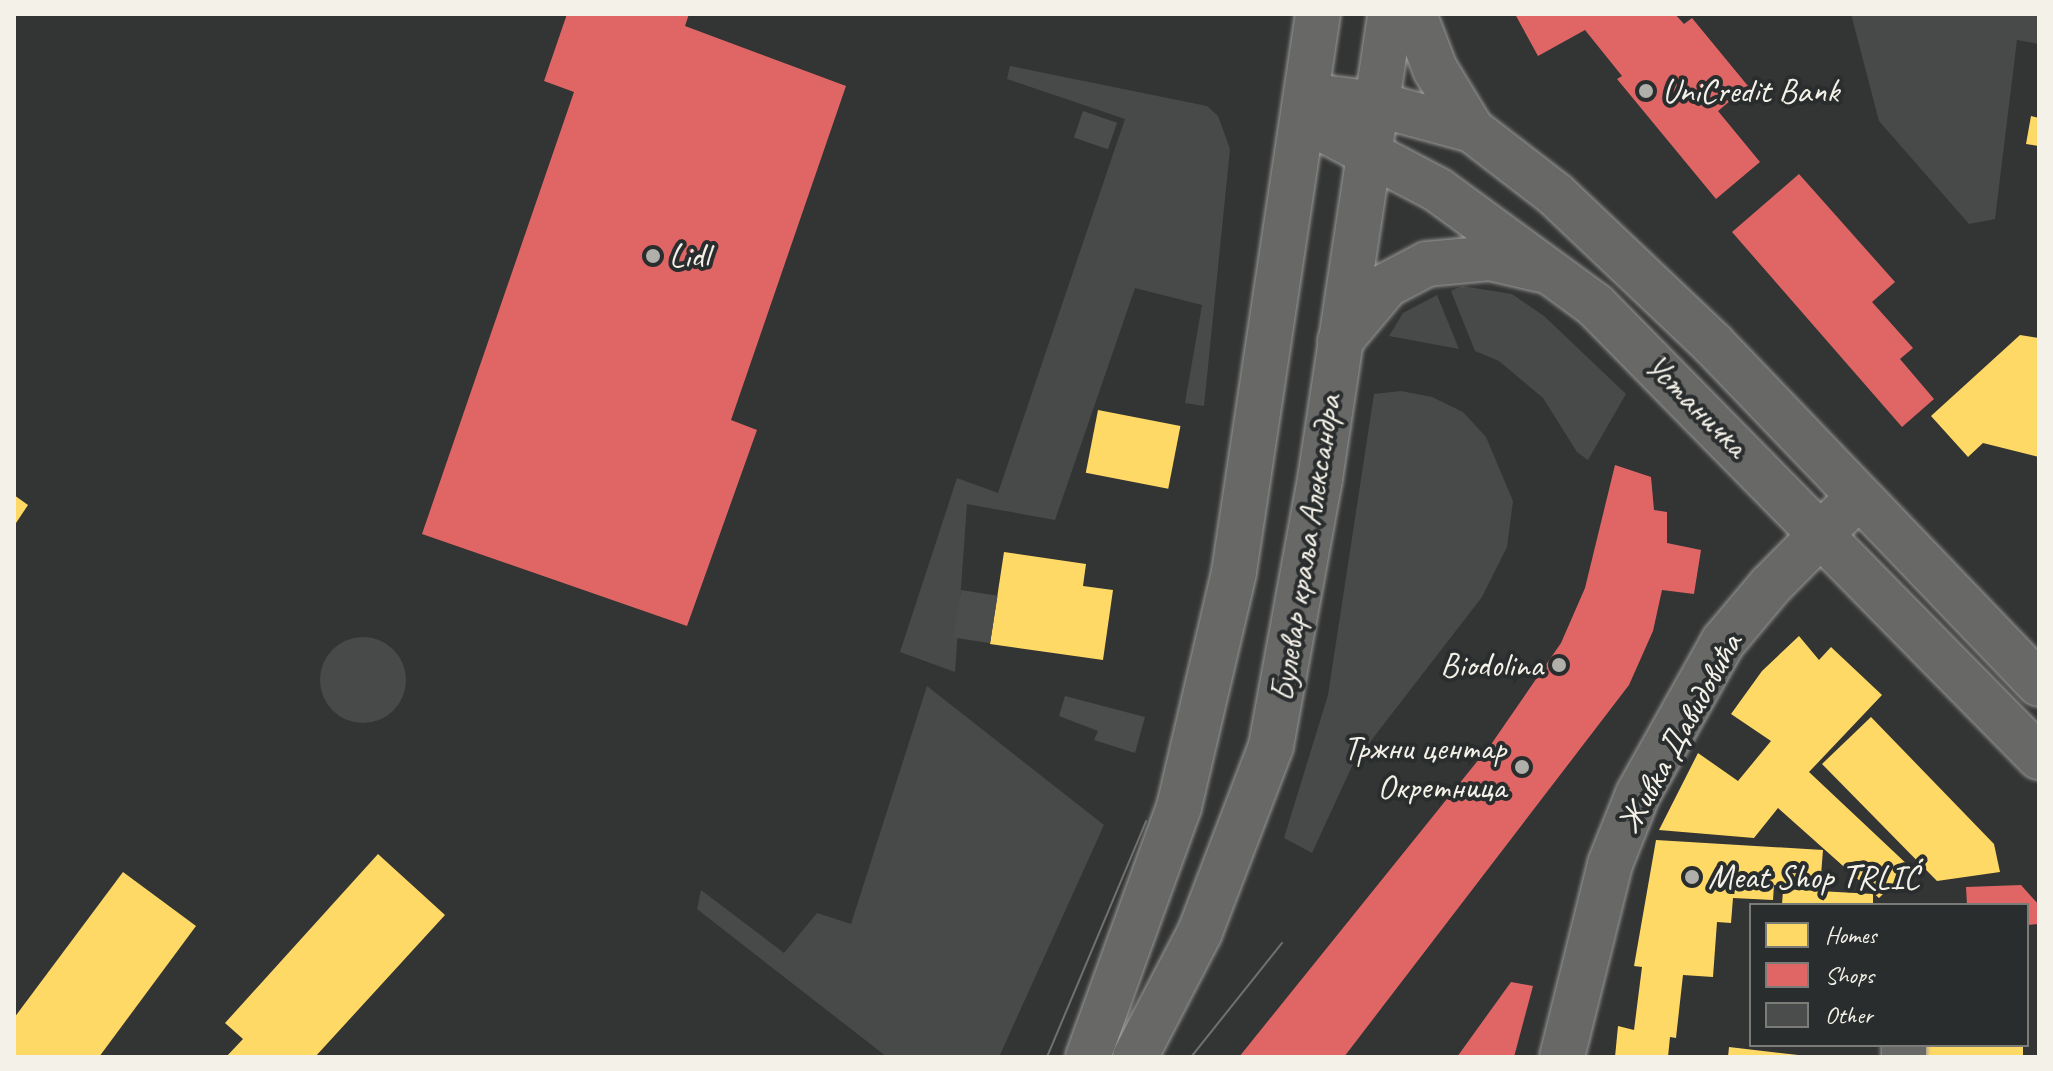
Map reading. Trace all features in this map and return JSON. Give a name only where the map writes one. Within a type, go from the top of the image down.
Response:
[{"type":"main road","name":"Булевар краља Александра","points":[[1088,1057],[1179,807],[1208,690],[1234,572],[1318,14]]},
{"type":"main road","name":"Булевар краља Александра","points":[[1135,1057],[1200,932],[1271,746],[1297,617],[1390,14]]},
{"type":"main road","points":[[1414,14],[1435,69],[1472,130]]},
{"type":"main road","name":"Устаничка","points":[[1304,107],[1376,104],[1472,130],[1602,233],[2039,684]]},
{"type":"main road","name":"Устаничка","points":[[1304,107],[1369,151],[1438,190],[1561,276],[1635,342],[2039,757]]},
{"type":"main road","points":[[1339,343],[1387,285],[1427,264],[1490,258],[1561,276]]},
{"type":"main road","name":"Живка Давидовића","points":[[1562,1057],[1610,864],[1638,794],[1723,642],[1858,497]]},
{"type":"shaded area","points":[[1851,14],[2039,14],[2039,44],[2017,40],[1995,219],[1969,224],[1879,121]]},
{"type":"shaded area","points":[[1010,66],[1207,106],[1218,116],[1230,149],[1204,406],[1185,403],[1202,305],[1135,288],[1055,520],[967,504],[955,672],[900,652],[957,478],[998,493],[1125,119],[1007,79]]},
{"type":"shaded area","points":[[1462,286],[1512,294],[1544,316],[1626,394],[1588,460],[1577,452],[1543,398],[1499,361],[1475,351],[1451,291]]},
{"type":"shaded area","points":[[1437,295],[1459,349],[1389,336],[1403,313]]},
{"type":"shaded area","points":[[1401,391],[1432,397],[1463,412],[1486,437],[1513,501],[1507,547],[1482,597],[1353,764],[1312,853],[1284,838],[1328,695],[1374,394]]},
{"type":"shaded area","points":[[363,637],[379,641],[393,650],[402,664],[406,680],[402,696],[393,710],[379,719],[363,723],[347,719],[333,710],[324,696],[320,680],[324,664],[333,650],[347,641]]},
{"type":"shaded area","points":[[927,686],[1104,825],[999,1057],[887,1057],[697,909],[701,890],[784,953],[817,913],[851,924]]},
{"type":"building: Homes","points":[[2031,116],[2039,118],[2039,146],[2026,144]]},
{"type":"building: Homes","points":[[2020,335],[2039,338],[2039,457],[1983,443],[1968,457],[1931,416]]},
{"type":"building: Homes","points":[[1098,410],[1180,426],[1168,489],[1086,473]]},
{"type":"building: Homes","points":[[14,495],[28,505],[14,526]]},
{"type":"building: Homes","points":[[1004,552],[1086,564],[1083,586],[1113,590],[1103,660],[990,644]]},
{"type":"building: Homes","points":[[1799,636],[1819,660],[1831,647],[1882,695],[1809,772],[1910,867],[1879,898],[1778,808],[1754,838],[1659,830],[1698,753],[1738,781],[1771,741],[1731,714],[1762,671]]},
{"type":"building: Homes","points":[[1871,717],[1994,844],[2000,872],[1937,881],[1822,764]]},
{"type":"building: Homes","points":[[1656,840],[1823,850],[1820,888],[1774,885],[1773,900],[1733,898],[1731,923],[1717,922],[1713,977],[1683,975],[1676,1038],[1670,1037],[1668,1057],[1615,1057],[1618,1026],[1634,1030],[1642,967],[1634,966]]},
{"type":"building: Homes","points":[[378,854],[445,915],[315,1057],[226,1057],[243,1039],[225,1023]]},
{"type":"building: Homes","points":[[123,872],[196,926],[99,1057],[14,1057],[14,1018]]},
{"type":"building: Homes","points":[[1783,889],[1873,894],[1873,903],[1782,903]]},
{"type":"building: Homes","points":[[1729,1047],[1798,1055],[1798,1057],[1728,1057]]},
{"type":"building: Homes","points":[[1920,1047],[2023,1047],[2023,1057],[1920,1057]]},
{"type":"building: Shops","name":"Lidl","points":[[567,14],[689,14],[685,26],[846,86],[731,420],[757,430],[687,626],[422,534],[574,92],[544,81]]},
{"type":"building: Shops","points":[[1515,14],[1675,14],[1684,24],[1692,18],[1748,86],[1718,111],[1760,162],[1716,199],[1617,79],[1622,76],[1585,30],[1538,56]]},
{"type":"building: Shops","points":[[1799,174],[1895,282],[1872,302],[1913,348],[1900,359],[1934,399],[1902,427],[1732,232]]},
{"type":"building: Shops","name":"Тржни центар Окретница","points":[[1615,465],[1651,477],[1654,510],[1667,512],[1667,543],[1701,550],[1694,594],[1662,590],[1653,631],[1629,685],[1344,1057],[1239,1057],[1492,743],[1561,643],[1585,588]]},
{"type":"building: Shops","points":[[2021,885],[2039,905],[2039,924],[2029,925],[2029,903],[1967,903],[1966,887]]},
{"type":"building: Shops","points":[[1511,982],[1533,986],[1514,1057],[1457,1057]]},
{"type":"building: Other","points":[[1083,111],[1117,123],[1108,149],[1074,137]]},
{"type":"building: Other","points":[[961,590],[998,596],[990,643],[953,637]]},
{"type":"building: Other","points":[[1065,696],[1145,717],[1135,753],[1094,740],[1098,731],[1059,716]]},
{"type":"tram line","points":[[1047,1057],[1146,821]]},
{"type":"tram line","points":[[1191,1057],[1282,943]]},
{"type":"place","name":"UniCredit Bank","points":[[1646,91]]},
{"type":"place","name":"Lidl","points":[[653,256]]},
{"type":"place","name":"Biodolina","points":[[1559,665]]},
{"type":"place","name":"Тржни центар Окретница","points":[[1522,767]]},
{"type":"place","name":"Meat Shop TRLIĆ","points":[[1692,877]]}]
